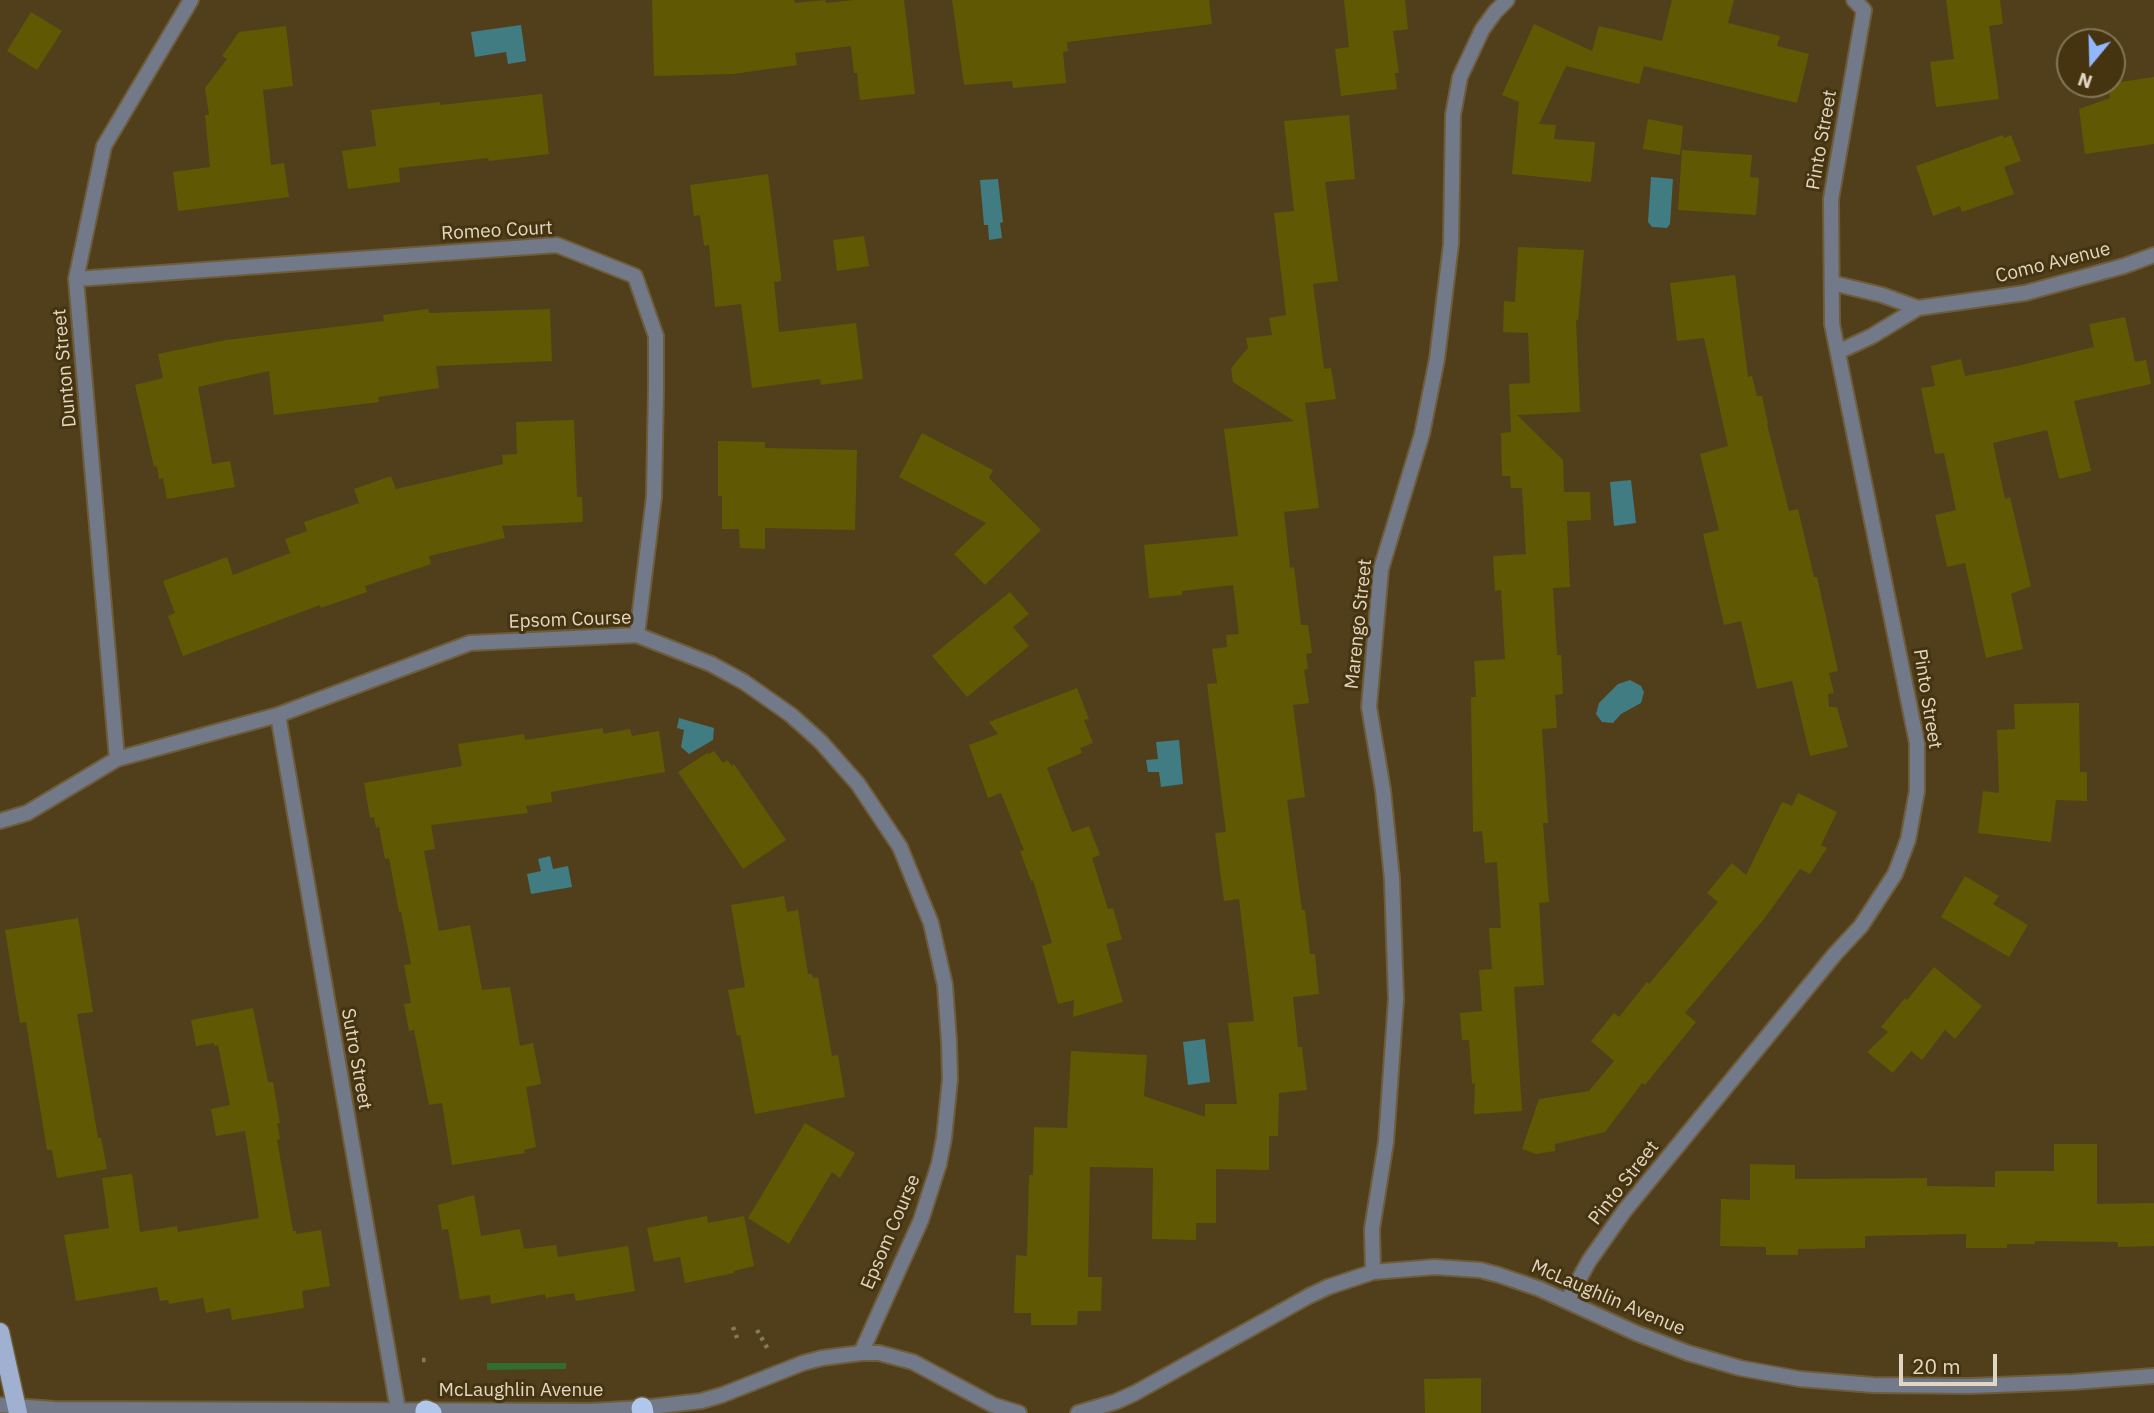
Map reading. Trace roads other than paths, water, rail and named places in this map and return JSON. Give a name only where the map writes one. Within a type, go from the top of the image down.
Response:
[{"type":"main road","points":[[0,1332],[11,1408]]},
{"type":"street","name":"Dunton Street","points":[[117,758],[76,279],[104,146],[191,0]]},
{"type":"street","name":"Marengo Street","points":[[1373,1272],[1372,1228],[1386,1142],[1396,999],[1392,878],[1383,790],[1369,707],[1381,569],[1422,434],[1437,359],[1451,244],[1453,115],[1460,77],[1482,30],[1507,0]]},
{"type":"street","name":"Pinto Street","points":[[1567,1301],[1589,1261],[1625,1210],[1835,954],[1861,926],[1895,874],[1908,840],[1917,791],[1917,743],[1832,324],[1831,199],[1864,10],[1854,0]]},
{"type":"street","name":"Romeo Court","points":[[76,279],[557,245],[635,276],[656,336],[654,497],[637,635]]},
{"type":"street","name":"Como Avenue","points":[[1838,352],[1918,309],[2025,293],[2154,255]]},
{"type":"street","name":"Como Avenue","points":[[1832,283],[1882,295],[1918,309]]},
{"type":"street","name":"Epsom Course","points":[[0,821],[27,813],[117,758],[278,715],[470,643],[637,635],[711,664],[744,682],[791,715],[821,742],[858,783],[900,848],[931,923],[945,985],[950,1079],[939,1164],[921,1220],[861,1353]]},
{"type":"street","name":"Sutro Street","points":[[278,715],[398,1410]]},
{"type":"street","name":"McLaughlin Avenue","points":[[1078,1413],[1135,1393],[1309,1296],[1350,1279],[1373,1272],[1435,1266],[1480,1270],[1519,1281],[1636,1334],[1688,1353],[1740,1368],[1800,1379],[1873,1385],[1970,1386],[2154,1376]]},
{"type":"street","name":"McLaughlin Avenue","points":[[11,1408],[643,1411],[701,1401],[822,1358],[880,1353],[913,1362],[993,1405],[1020,1413]]},
{"type":"water","points":[[521,25],[526,61],[508,64],[506,52],[475,57],[471,32]]},
{"type":"water","points":[[1651,177],[1673,179],[1670,224],[1667,228],[1652,227],[1648,222]]},
{"type":"water","points":[[998,179],[1002,238],[989,240],[988,225],[984,225],[980,180]]},
{"type":"water","points":[[1631,480],[1636,523],[1614,526],[1610,482]]},
{"type":"water","points":[[1630,680],[1641,686],[1644,692],[1641,703],[1621,714],[1613,723],[1602,722],[1596,714],[1599,703],[1618,684]]},
{"type":"water","points":[[679,718],[714,728],[713,740],[689,754],[681,747],[684,730],[677,728]]},
{"type":"water","points":[[1179,740],[1183,784],[1161,787],[1159,772],[1148,772],[1146,760],[1158,759],[1156,742]]},
{"type":"water","points":[[550,856],[553,869],[568,866],[572,887],[531,894],[527,874],[541,871],[538,859]]},
{"type":"water","points":[[1205,1039],[1210,1082],[1188,1085],[1183,1042]]}]
